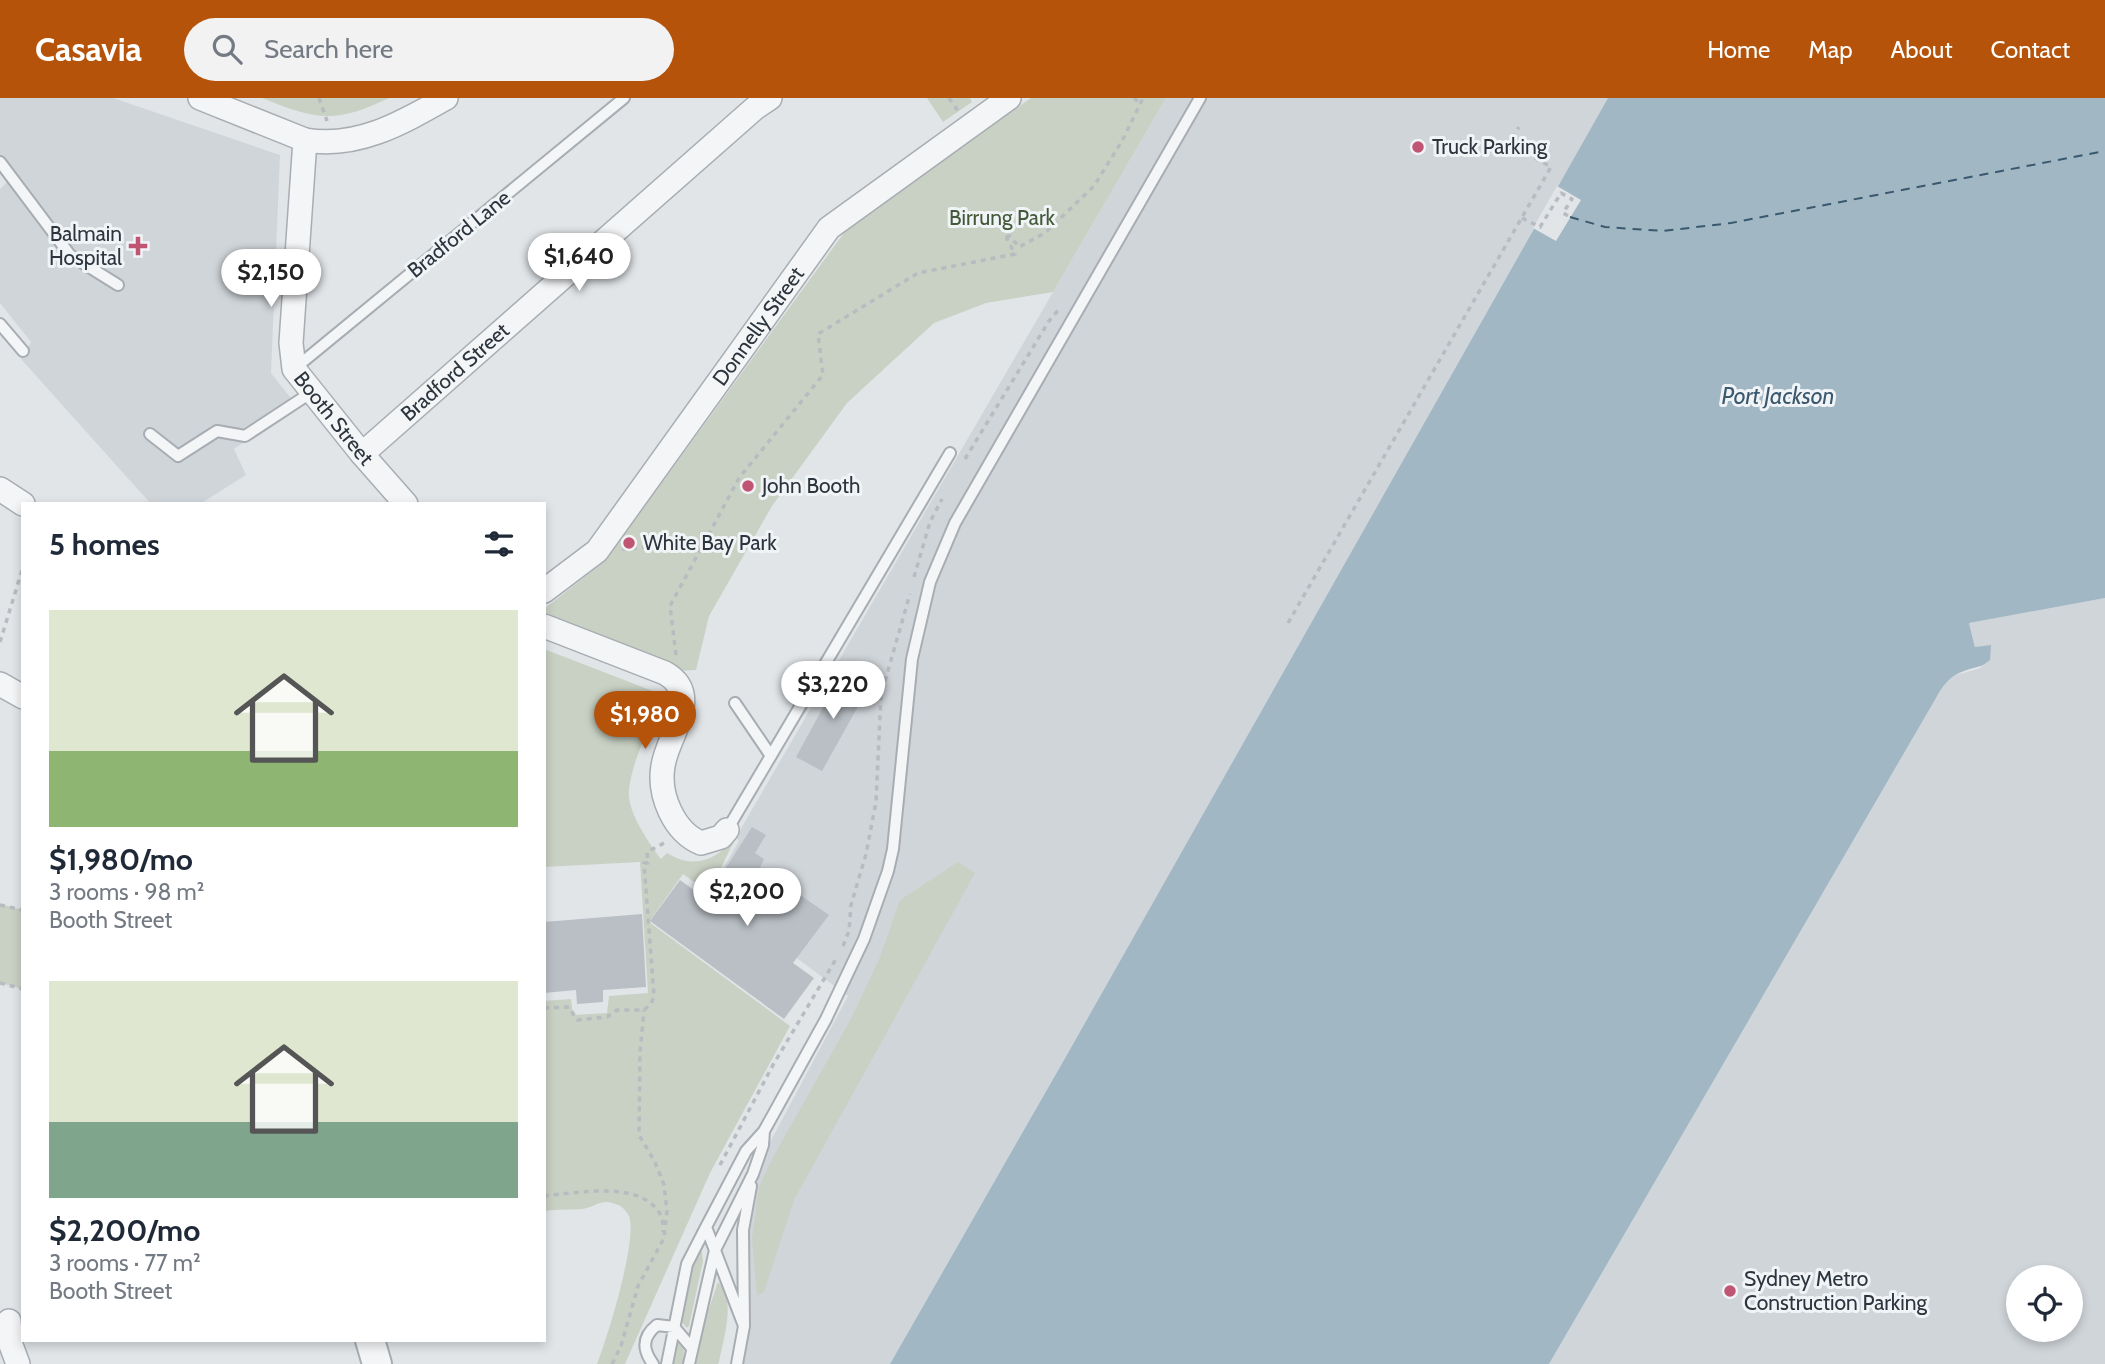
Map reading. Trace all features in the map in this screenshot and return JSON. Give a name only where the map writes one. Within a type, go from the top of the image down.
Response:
[{"type":"street","points":[[200,98],[305,140],[324,144],[366,136],[410,119],[446,98]]},
{"type":"street","name":"Bradford Street","points":[[362,454],[755,108],[770,98]]},
{"type":"street","name":"Donnelly Street","points":[[546,589],[597,551],[829,228],[1009,98]]},
{"type":"street","name":"Booth Street","points":[[305,140],[291,344],[294,369],[404,502]]},
{"type":"street","points":[[0,489],[21,503]]},
{"type":"street","points":[[546,626],[665,673],[677,682],[682,693],[682,706],[662,767],[665,798],[671,816],[681,831],[701,844],[712,841],[727,830]]},
{"type":"street","points":[[0,684],[21,696]]},
{"type":"street","points":[[10,1321],[11,1345],[18,1364]]},
{"type":"street","points":[[371,1342],[377,1364]]},
{"type":"street","points":[[0,1355],[6,1364]]},
{"type":"lane","name":"Bradford Lane","points":[[294,369],[624,98]]},
{"type":"lane","points":[[667,1364],[687,1265],[746,1151],[764,1131],[827,1019],[864,939],[888,871],[900,785],[912,659],[935,570],[955,523],[1200,98]]},
{"type":"lane","points":[[0,162],[70,255],[118,285]]},
{"type":"lane","points":[[0,324],[23,351]]},
{"type":"lane","points":[[150,434],[178,456],[217,431],[245,436],[312,392]]},
{"type":"lane","points":[[727,830],[950,453]]},
{"type":"lane","points":[[735,703],[771,756]]},
{"type":"lane","points":[[689,1364],[715,1251],[753,1174],[763,1144],[764,1131]]},
{"type":"lane","points":[[737,1364],[744,1326],[743,1230],[753,1174]]},
{"type":"lane","points":[[706,1227],[744,1326]]},
{"type":"lane","points":[[653,1364],[647,1357],[644,1341],[648,1332],[657,1325],[674,1327],[691,1347]]},
{"type":"path","points":[[318,98],[328,122]]},
{"type":"path","points":[[1134,98],[1140,104]]},
{"type":"path","points":[[677,682],[670,606],[739,478],[823,375],[818,334],[918,273],[1015,254],[1006,237],[1010,236],[1019,247],[1045,233],[1094,186],[1122,141],[1143,98]]},
{"type":"path","points":[[1289,623],[1551,167],[1510,144],[1519,127]]},
{"type":"path","points":[[1522,218],[1539,227],[1561,193],[1572,199],[1563,213],[1570,217]]},
{"type":"path","points":[[597,551],[704,542]]},
{"type":"path","points":[[0,642],[21,574]]},
{"type":"path","points":[[546,1008],[569,1007],[577,1020],[607,1017],[617,1010],[643,1010],[651,1004],[654,996],[644,863],[648,863],[647,852]]},
{"type":"path","points":[[0,905],[21,910]]},
{"type":"path","points":[[0,983],[21,988]]},
{"type":"path","points":[[612,1364],[621,1346],[638,1286],[664,1238],[667,1211],[664,1185],[655,1162],[639,1135],[643,1010]]},
{"type":"path","points":[[546,1196],[629,1191],[651,1205],[661,1216],[664,1238]]},
{"type":"shaded area","name":"Balmain Hospital","points":[[0,98],[113,98],[280,155],[271,373],[297,406],[234,449],[246,475],[203,502],[149,502],[21,359],[31,342],[0,303],[0,189],[11,178],[0,161]]},
{"type":"shaded area","points":[[1166,98],[1608,98],[890,1364],[737,1364],[743,1230],[753,1174],[848,996],[709,893],[739,841],[736,837]]},
{"type":"shaded area","points":[[2105,598],[2105,1364],[1549,1364],[1936,698],[1946,682],[1956,675],[1981,668],[1969,623]]},
{"type":"green space","points":[[262,98],[389,98],[354,112],[326,116],[297,111]]},
{"type":"green space","points":[[927,98],[970,98],[972,102],[943,122]]},
{"type":"green space","name":"Birrung Park","points":[[1031,98],[1166,98],[1053,292],[986,303],[934,323],[847,403],[772,506],[709,616],[696,670],[678,671],[546,613],[546,607],[605,561],[846,230],[861,216]]},
{"type":"green space","points":[[546,650],[663,695],[642,745],[629,786],[630,805],[637,821],[661,859],[667,853],[687,861],[704,860],[721,852],[736,837],[709,893],[683,874],[649,922],[790,1026],[710,1173],[625,1364],[597,1364],[614,1312],[631,1228],[626,1211],[612,1203],[599,1203],[582,1209],[546,1211],[546,1001],[571,999],[573,1015],[607,1013],[609,996],[648,993],[640,862],[546,867]]},
{"type":"green space","points":[[958,862],[975,873],[794,1200],[764,1292],[757,1296],[752,1238],[759,1187],[852,1017],[880,957],[900,900]]},
{"type":"green space","points":[[0,904],[21,909],[21,988],[0,983]]},
{"type":"green space","points":[[699,1250],[702,1252],[703,1261],[687,1328],[681,1321],[690,1271]]},
{"type":"green space","points":[[718,1282],[724,1289],[728,1309],[719,1362],[696,1364],[706,1317]]},
{"type":"green space","points":[[676,1337],[684,1348],[683,1364],[671,1364]]},
{"type":"water","name":"Port Jackson","points":[[1608,98],[2105,98],[2105,598],[1969,623],[1975,647],[1991,645],[1990,660],[1947,681],[1939,693],[1549,1364],[890,1364],[1064,1060]]},
{"type":"pier","points":[[1557,186],[1581,200],[1556,241],[1533,228]]},
{"type":"building","points":[[843,671],[870,685],[822,771],[796,757]]},
{"type":"building","points":[[752,827],[766,835],[755,853],[764,859],[760,867],[829,915],[793,963],[814,978],[784,1019],[650,921],[680,880],[706,899]]},
{"type":"building","points":[[642,914],[646,987],[603,990],[603,1002],[577,1004],[576,990],[546,993],[546,922]]},
{"type":"ferry route","points":[[1570,217],[1605,227],[1663,231],[1731,223],[2105,151]]},
{"type":"place","name":"Truck Parking","points":[[1418,147]]},
{"type":"place","name":"Balmain Hospital","points":[[138,246]]},
{"type":"place","name":"John Booth","points":[[748,486]]},
{"type":"place","name":"White Bay Park","points":[[629,543]]},
{"type":"place","name":"Sydney Metro Construction Parking","points":[[1730,1291]]}]
